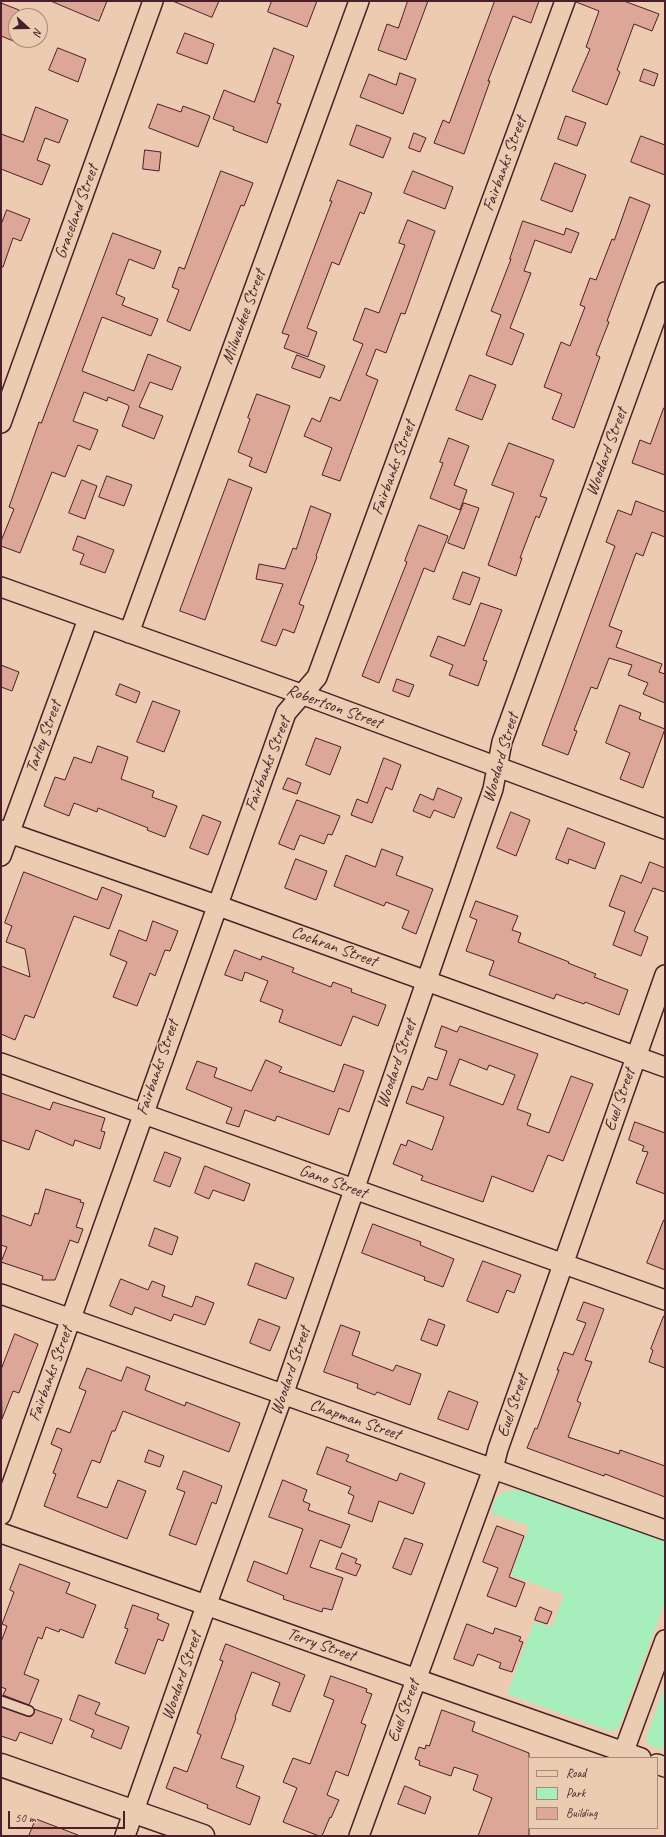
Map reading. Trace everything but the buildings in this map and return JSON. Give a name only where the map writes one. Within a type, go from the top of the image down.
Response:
[{"type":"main road","points":[[1,1765],[203,1836]]},
{"type":"street","name":"Graceland Street","points":[[1,423],[153,1]]},
{"type":"street","name":"Milwaukee Street","points":[[129,634],[359,1]]},
{"type":"street","name":"Fairbanks Street","points":[[1,1515],[216,905],[286,713],[317,677],[565,1]]},
{"type":"street","name":"Woodard Street","points":[[125,1836],[206,1606],[283,1395],[353,1189],[493,789],[502,742],[665,292]]},
{"type":"street","name":"Robertson Street","points":[[1,587],[129,634],[301,694],[665,829]]},
{"type":"street","name":"Tarley Street","points":[[1,856],[5,831],[88,619]]},
{"type":"street","name":"Cochran Street","points":[[5,831],[427,980],[665,1067]]},
{"type":"street","name":"Euel Street","points":[[360,1836],[493,1469],[498,1449],[635,1056],[665,975]]},
{"type":"street","name":"Gano Street","points":[[1,1063],[143,1112],[353,1189],[665,1300]]},
{"type":"street","name":"Chapman Street","points":[[1,1294],[665,1530]]},
{"type":"street","name":"Terry Street","points":[[1,1533],[633,1755]]},
{"type":"street","points":[[633,1755],[665,1640]]},
{"type":"lane","points":[[1,1701],[29,1711]]},
{"type":"green space","points":[[517,1490],[525,1491],[665,1541],[665,1601],[623,1717],[618,1726],[613,1730],[610,1731],[507,1694],[534,1622],[552,1627],[564,1595],[511,1575],[529,1526],[491,1513],[496,1498],[501,1493]]},
{"type":"green space","points":[[665,1684],[665,1750],[649,1745],[646,1739]]}]
